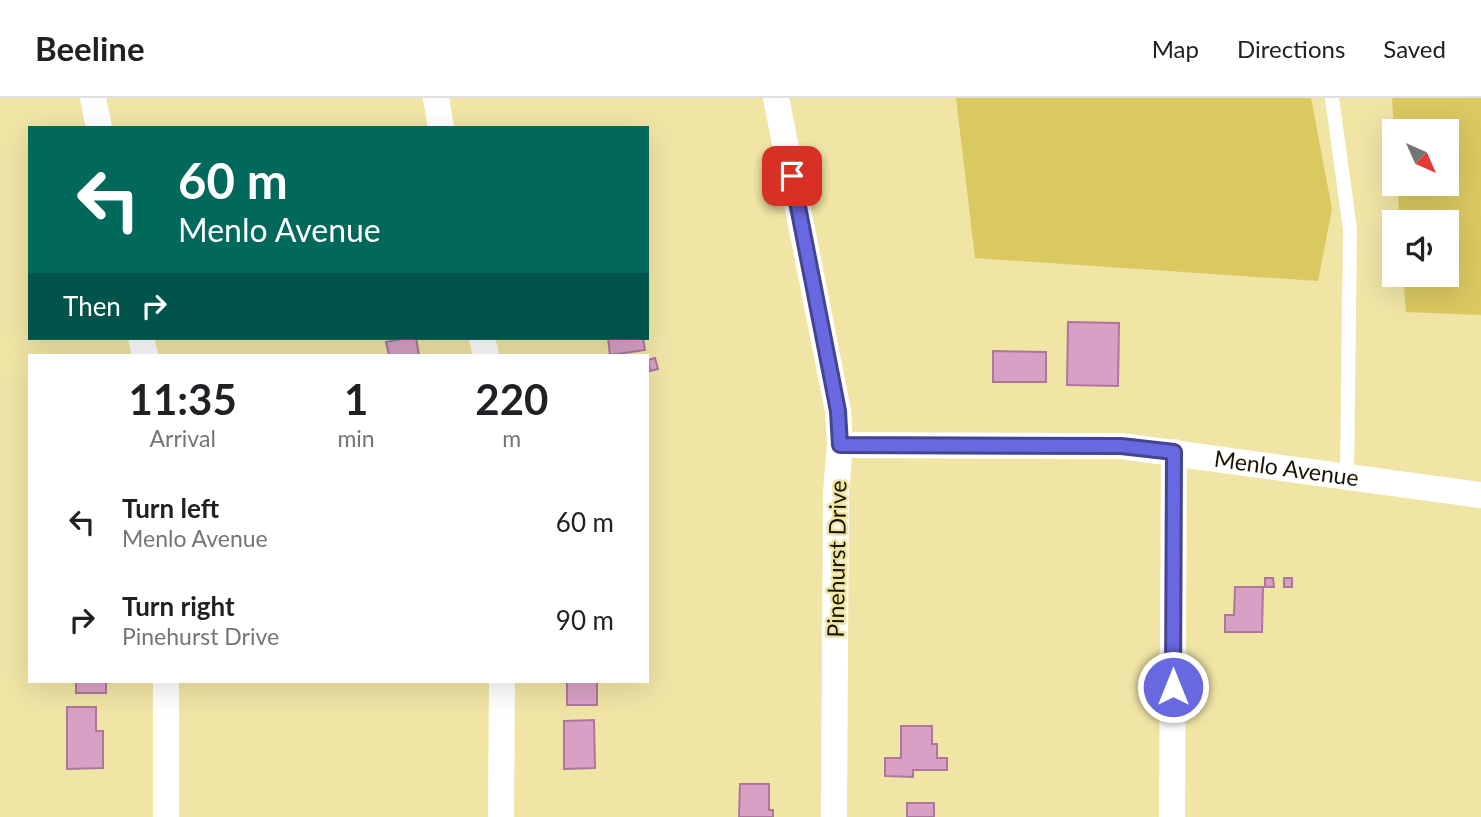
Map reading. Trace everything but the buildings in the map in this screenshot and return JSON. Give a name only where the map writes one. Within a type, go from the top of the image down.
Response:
[{"type":"street","points":[[93,98],[99,126]]},
{"type":"street","points":[[436,98],[441,126]]},
{"type":"street","name":"Pinehurst Drive","points":[[776,98],[838,411],[840,445],[836,491],[834,817]]},
{"type":"street","name":"Menlo Avenue","points":[[840,445],[1121,446],[1481,495]]},
{"type":"street","points":[[1172,817],[1174,452]]},
{"type":"street","points":[[166,683],[166,817]]},
{"type":"street","points":[[501,817],[502,683]]},
{"type":"lane","points":[[1332,98],[1350,229],[1347,477]]},
{"type":"shaded area","points":[[956,98],[1311,98],[1332,209],[1318,281],[975,258]]},
{"type":"shaded area","points":[[1392,98],[1481,98],[1481,315],[1406,312],[1404,287],[1459,287],[1459,210],[1399,210],[1398,196],[1460,196],[1460,119],[1393,119]]},
{"type":"route","points":[[792,176],[838,411],[840,445],[1121,446],[1174,452],[1173,687]]}]
